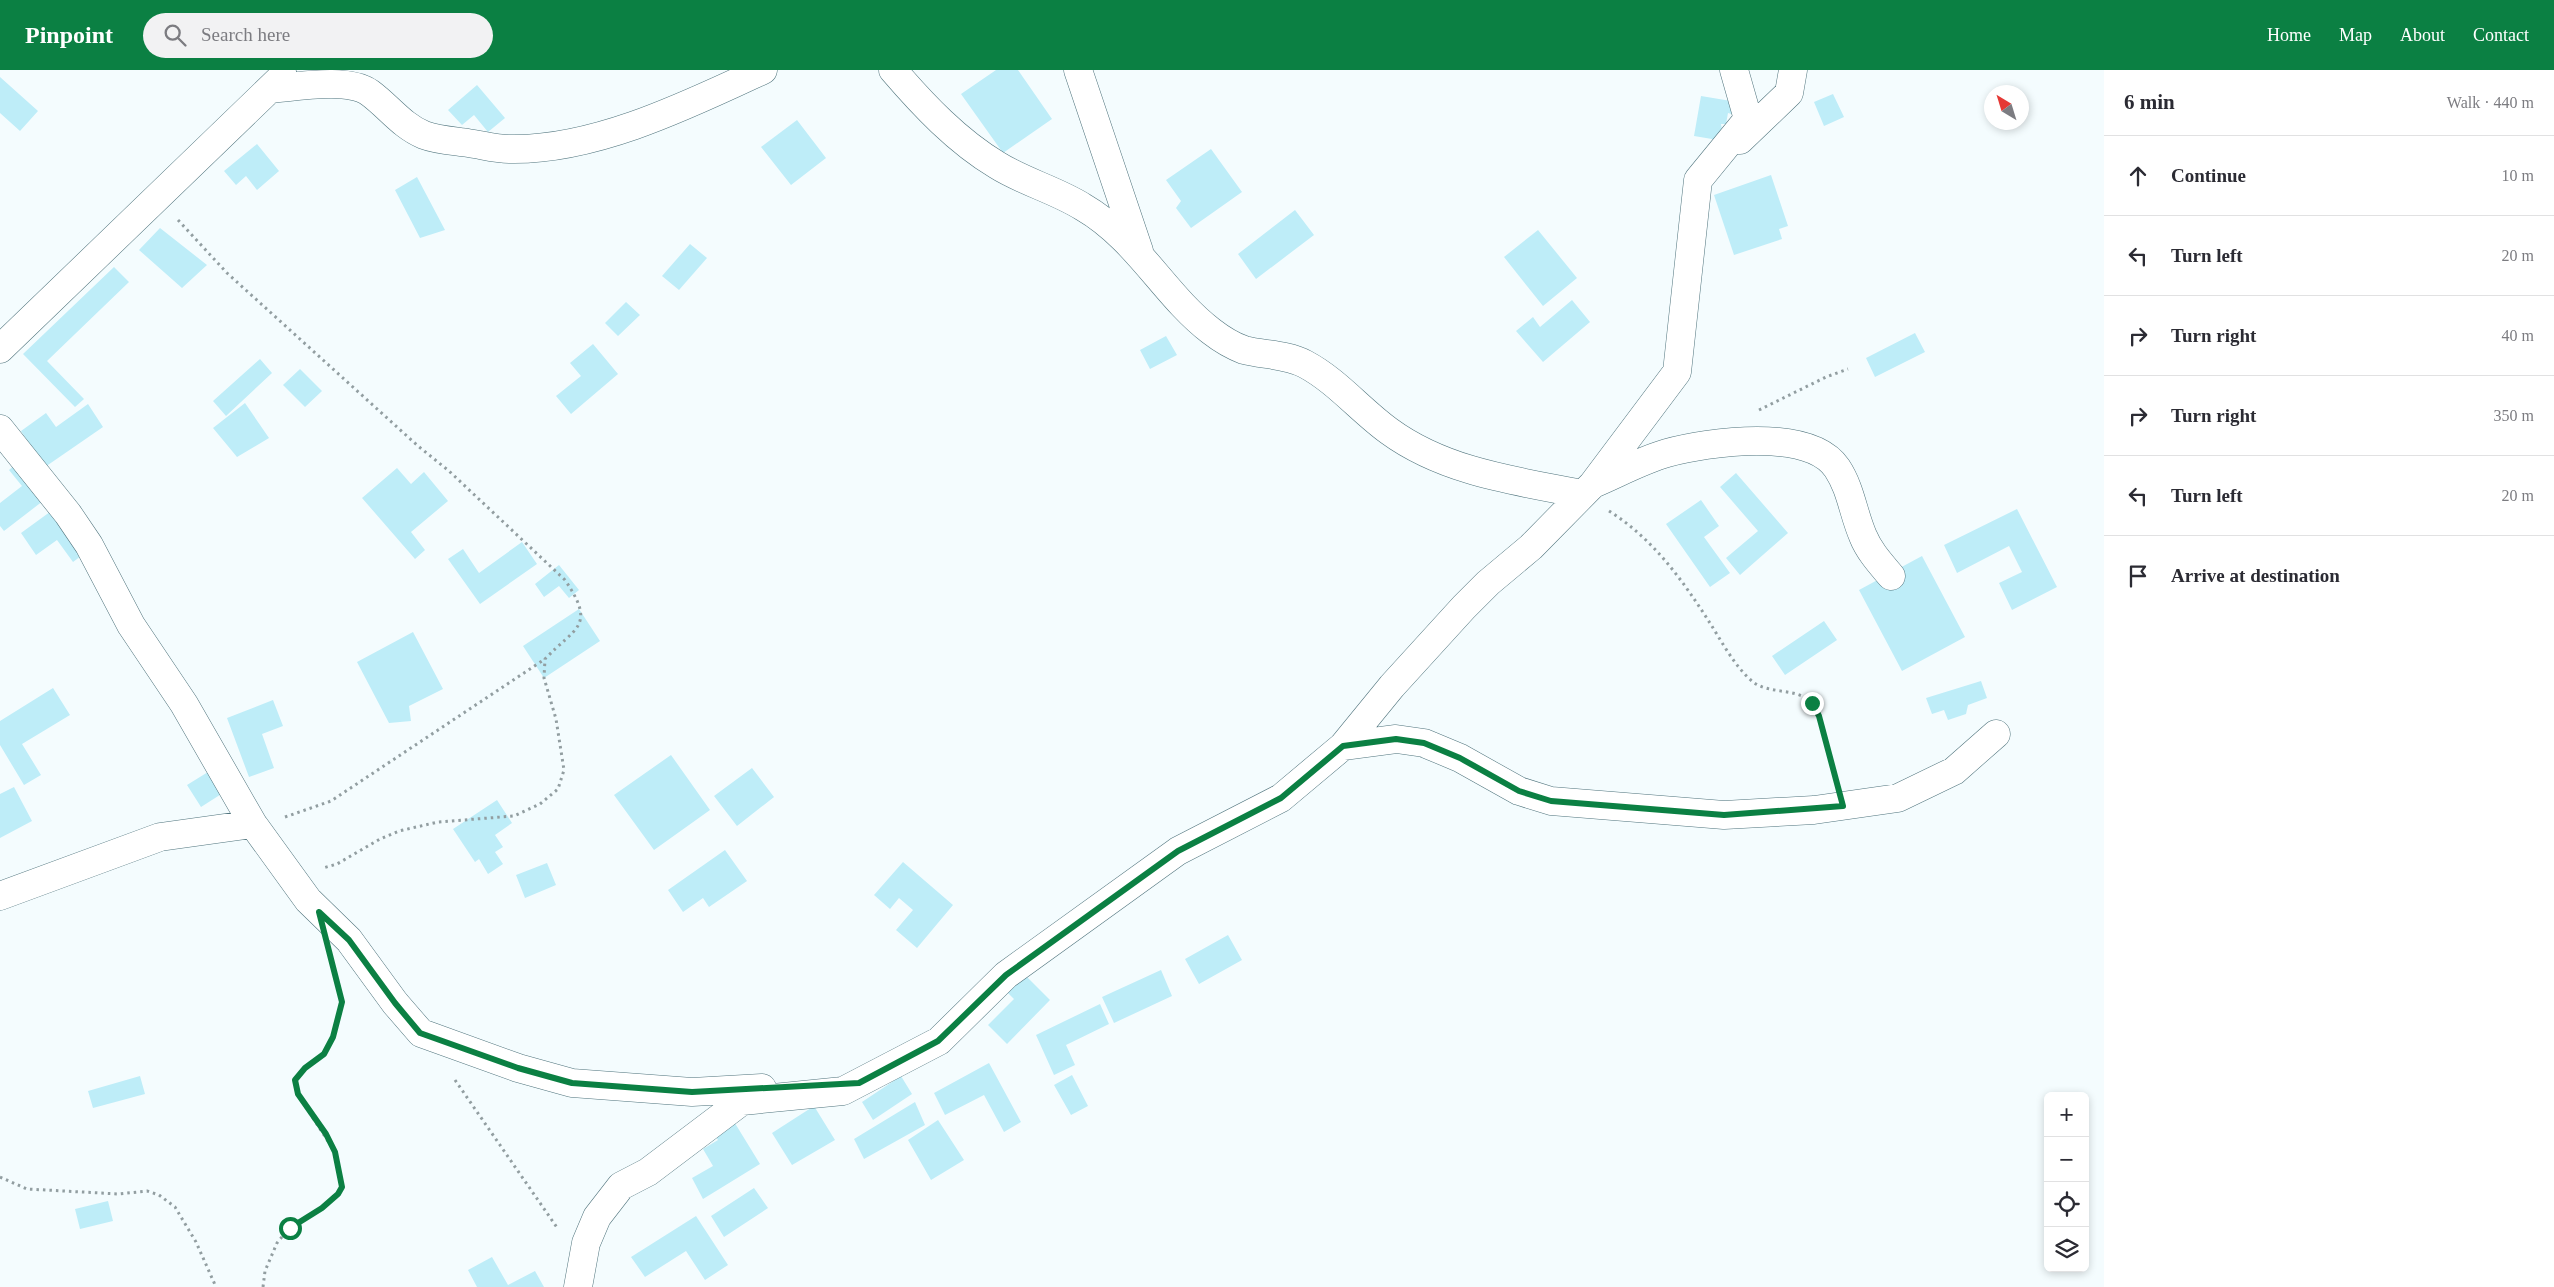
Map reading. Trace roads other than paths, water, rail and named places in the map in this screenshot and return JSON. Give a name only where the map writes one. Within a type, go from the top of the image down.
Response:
[{"type":"street","points":[[0,349],[279,79],[358,88],[369,93],[410,128],[425,136],[508,149],[544,148],[618,130],[681,108],[763,70]]},
{"type":"street","points":[[893,70],[911,92],[960,139],[1010,172],[1083,206],[1120,234],[1141,255],[1193,315],[1211,331],[1242,349],[1304,363],[1340,387],[1389,431],[1414,447],[1445,461],[1498,477],[1587,489],[1666,453],[1726,442],[1784,442],[1826,457],[1836,467],[1848,487],[1862,535],[1874,557],[1891,576]]},
{"type":"street","points":[[1078,70],[1141,255]]},
{"type":"street","points":[[580,1276],[586,1243],[596,1217],[621,1186],[648,1172],[742,1101],[844,1091],[938,1041],[1006,975],[1178,851],[1281,798],[1343,746],[1392,686],[1464,607],[1488,583],[1531,547],[1587,489],[1677,372],[1698,180],[1748,119],[1734,70]]},
{"type":"street","points":[[1698,180],[1789,93],[1793,70]]},
{"type":"street","points":[[0,429],[68,514],[89,545],[132,625],[184,704],[253,824],[319,912],[349,940],[395,1003],[420,1033],[518,1068],[572,1083],[692,1092],[859,1083]]},
{"type":"street","points":[[1343,746],[1396,739],[1424,743],[1460,758],[1519,791],[1551,801],[1724,815],[1843,806],[1898,798],[1954,771],[1996,734]]},
{"type":"street","points":[[0,896],[160,837],[253,824]]}]
